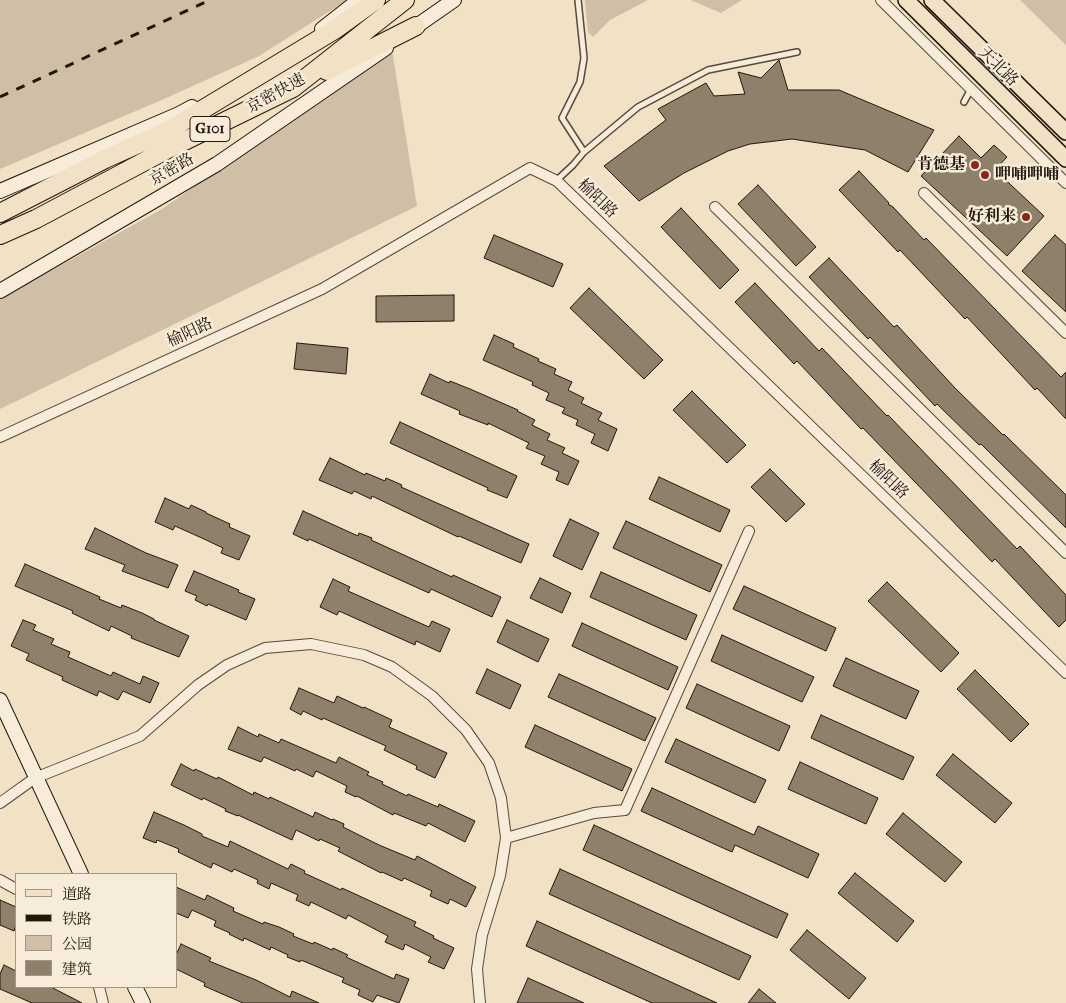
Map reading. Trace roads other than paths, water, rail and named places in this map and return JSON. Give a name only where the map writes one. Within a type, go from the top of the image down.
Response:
[{"type":"highway","name":"京密快速","points":[[0,214],[105,159],[167,131],[336,29],[376,0]]},
{"type":"highway","name":"京密快速","points":[[0,235],[36,220],[166,150],[293,88],[405,0]]},
{"type":"highway","points":[[293,88],[416,26]]},
{"type":"highway","points":[[307,46],[320,30]]},
{"type":"main road","name":"G101","points":[[0,191],[179,114],[320,30],[359,0]]},
{"type":"main road","name":"京密路","points":[[0,291],[217,164],[454,0]]},
{"type":"main road","name":"天北路","points":[[906,0],[1066,159]]},
{"type":"main road","name":"天北路","points":[[936,2],[1066,132]]},
{"type":"main road","points":[[0,700],[81,873]]},
{"type":"main road","points":[[136,988],[143,1003]]},
{"type":"street","points":[[881,0],[1066,183]]},
{"type":"street","name":"榆阳路","points":[[0,437],[322,289],[530,168],[557,181],[1066,672]]},
{"type":"street","points":[[924,193],[1066,333]]},
{"type":"street","points":[[715,206],[1066,553]]},
{"type":"street","points":[[506,838],[594,813],[625,810],[749,531]]},
{"type":"street","points":[[0,802],[35,778],[140,736],[198,685],[226,665],[265,648],[311,644],[364,656],[392,667],[432,696],[466,730],[489,763],[500,798],[506,838],[500,876],[482,935],[477,969],[480,1003]]},
{"type":"street","points":[[0,880],[15,888]]},
{"type":"street","points":[[99,988],[103,1003]]},
{"type":"lane","points":[[578,0],[584,58],[580,82],[562,118],[584,152]]},
{"type":"lane","points":[[557,181],[574,165],[584,152],[638,107],[708,70],[797,52]]},
{"type":"lane","points":[[964,102],[971,89]]},
{"type":"railway","points":[[0,97],[210,0]]},
{"type":"place","name":"肯德基","points":[[975,165]]},
{"type":"place","name":"呷哺呷哺","points":[[985,175]]},
{"type":"place","name":"好利来","points":[[1026,217]]}]
